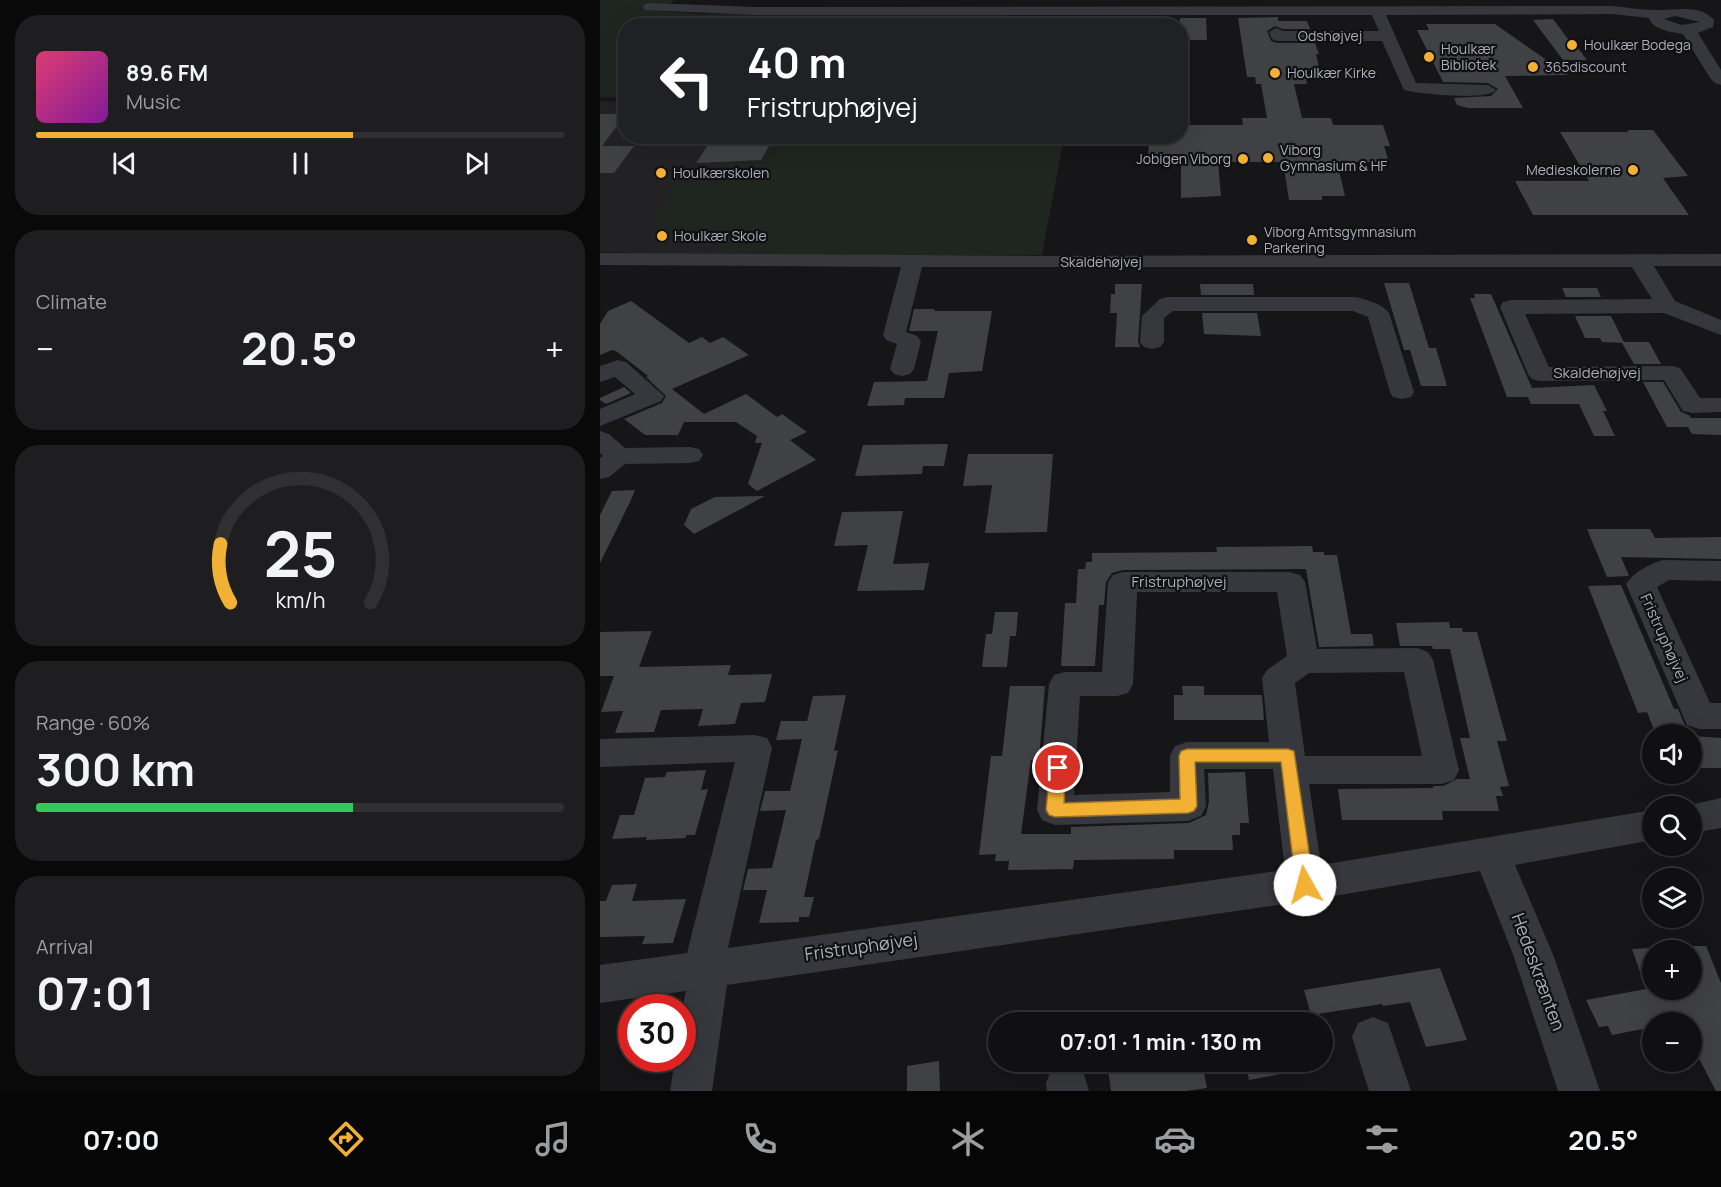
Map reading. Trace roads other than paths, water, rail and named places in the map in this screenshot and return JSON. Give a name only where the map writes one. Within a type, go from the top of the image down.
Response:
[{"type":"street","name":"Odshøjvej","points":[[873,3],[904,7],[949,3],[950,0]]},
{"type":"street","points":[[1689,0],[1696,41],[1711,70],[1721,78]]},
{"type":"street","name":"Odshøjvej","points":[[650,7],[1075,5],[1119,18],[1377,10],[1612,10],[1658,15]]},
{"type":"street","points":[[1676,6],[1694,24],[1659,22],[1656,17],[1676,6]]},
{"type":"street","name":"Odshøjvej","points":[[1377,10],[1410,87],[1432,90],[1488,90]]},
{"type":"street","name":"Odshøjvej","points":[[1276,32],[1277,36],[1387,36]]},
{"type":"street","name":"Skaldehøjvej","points":[[600,259],[913,262],[1721,260]]},
{"type":"street","points":[[1639,260],[1667,306]]},
{"type":"street","points":[[902,369],[909,341],[894,335],[913,262]]},
{"type":"street","points":[[1290,262],[1299,304]]},
{"type":"street","points":[[1152,342],[1153,316],[1168,304],[1356,304],[1378,313],[1402,392]]},
{"type":"street","name":"Skaldehøjvej","points":[[1721,328],[1667,306],[1510,307],[1540,374],[1672,373],[1692,406],[1721,405]]},
{"type":"street","points":[[600,375],[618,367],[652,396],[600,418]]},
{"type":"street","points":[[606,455],[690,455]]},
{"type":"street","name":"Fristruphøjvej","points":[[1721,571],[1663,570],[1641,584],[1699,716],[1721,716]]},
{"type":"street","name":"Fristruphøjvej","points":[[1123,582],[1290,582],[1303,661],[1417,660],[1442,770],[1289,763],[1187,756],[1188,806],[1055,810],[1065,684],[1117,684],[1123,582]]},
{"type":"street","points":[[1303,661],[1278,678],[1305,885]]},
{"type":"street","points":[[600,753],[755,748],[706,969],[691,1091]]},
{"type":"street","points":[[1702,816],[1721,813]]},
{"type":"street","name":"Fristruphøjvej","points":[[600,984],[1305,885],[1492,855],[1642,827]]},
{"type":"street","name":"Hedeskrænten","points":[[1492,855],[1534,957],[1579,1091]]},
{"type":"street","points":[[1373,1037],[1390,1091]]},
{"type":"place","name":"Houlkær Bodega","points":[[1572,45]]},
{"type":"place","name":"Houlkær Bibliotek","points":[[1429,57]]},
{"type":"place","name":"365discount","points":[[1533,67]]},
{"type":"place","name":"Houlkær Kirke","points":[[1275,73]]},
{"type":"place","name":"Viborg Gymnasium & HF","points":[[1268,158]]},
{"type":"place","name":"Jobigen Viborg","points":[[1243,159]]},
{"type":"place","name":"Medieskolerne","points":[[1633,170]]},
{"type":"place","name":"Houlkærskolen","points":[[661,173]]},
{"type":"place","name":"Houlkær Skole","points":[[662,236]]},
{"type":"place","name":"Viborg Amtsgymnasium Parkering","points":[[1252,240]]}]
